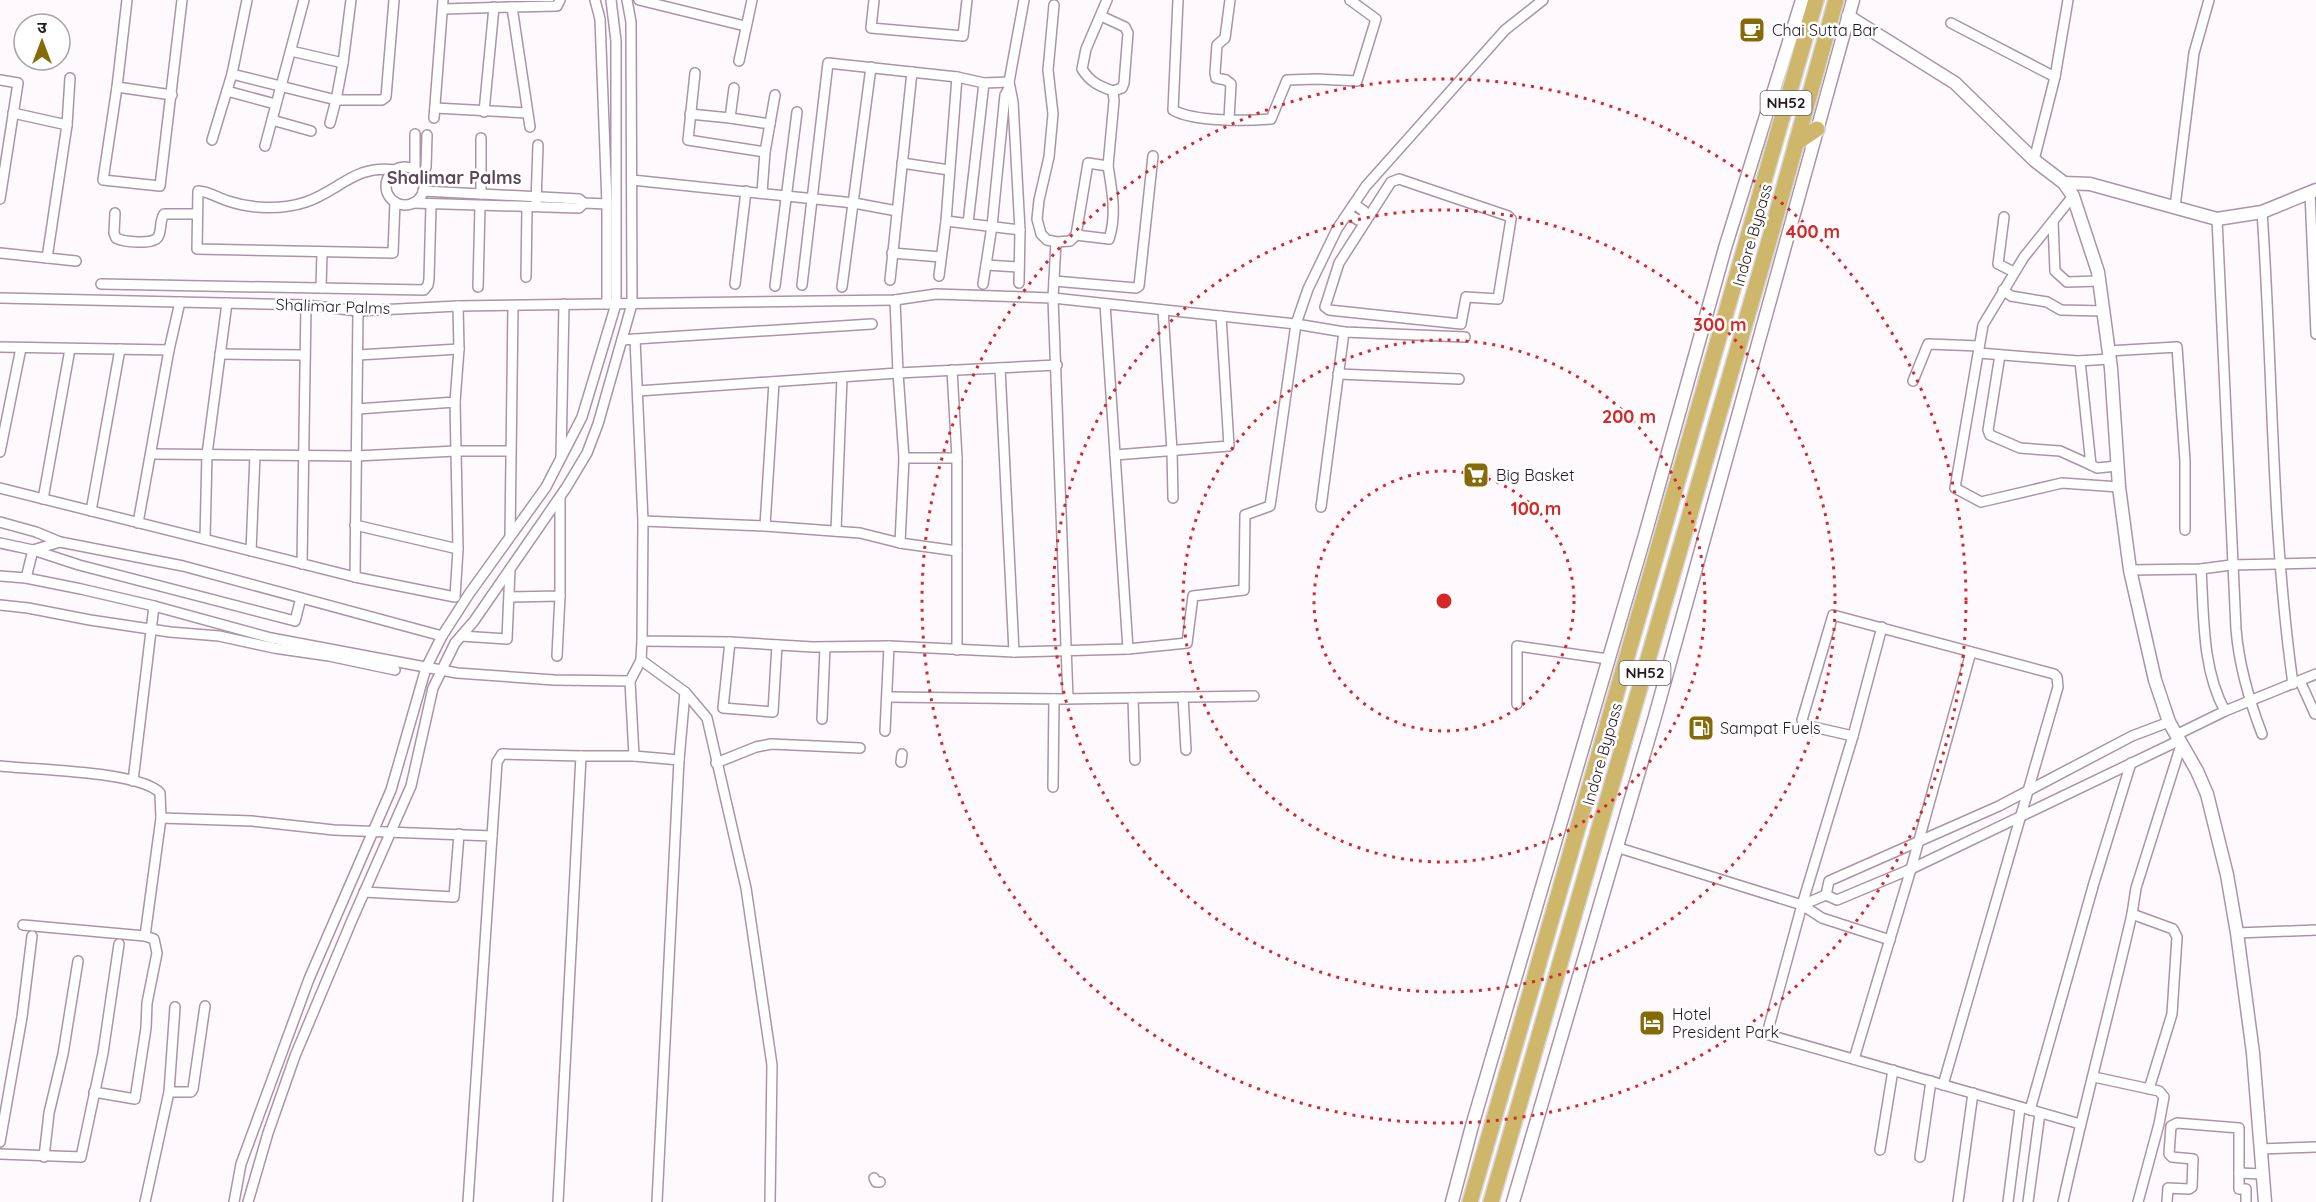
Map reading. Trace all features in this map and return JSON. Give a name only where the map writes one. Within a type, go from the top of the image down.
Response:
[{"type":"highway","name":"NH52","points":[[1779,129],[1816,0]]},
{"type":"highway","name":"NH52","points":[[1797,143],[1836,0]]},
{"type":"highway","points":[[1764,124],[1779,129]]},
{"type":"highway","name":"Indore Bypass","points":[[1470,1202],[1779,129]]},
{"type":"highway","points":[[1797,143],[1817,129]]},
{"type":"highway","name":"Indore Bypass","points":[[1491,1202],[1797,143]]},
{"type":"street","points":[[127,0],[103,180],[160,186],[182,0]]},
{"type":"street","points":[[212,140],[232,74],[247,0]]},
{"type":"street","points":[[265,146],[304,0]]},
{"type":"street","points":[[330,123],[343,63],[351,0]]},
{"type":"street","points":[[232,74],[336,100],[382,100],[386,97],[394,0]]},
{"type":"street","points":[[527,113],[435,113],[443,5],[512,8],[557,6],[560,0]]},
{"type":"street","points":[[595,0],[600,19],[611,304]]},
{"type":"street","points":[[234,1202],[241,1164],[309,979],[392,790],[426,668],[442,636],[469,594],[546,486],[582,417],[611,304],[616,41],[610,0]]},
{"type":"street","points":[[248,1202],[268,1133],[295,1056],[411,786],[433,688],[441,670],[455,643],[560,497],[591,444],[598,424],[632,304],[631,22],[627,0]]},
{"type":"street","points":[[639,0],[745,26]]},
{"type":"street","points":[[739,61],[752,0]]},
{"type":"street","points":[[874,0],[871,28],[963,36],[967,0]]},
{"type":"street","points":[[983,284],[992,226],[1005,95],[1009,85],[1024,0]]},
{"type":"street","points":[[1101,16],[1125,27],[1128,33],[1124,83],[1122,88],[1113,91],[1088,79],[1082,69],[1086,49],[1107,0]]},
{"type":"street","points":[[1178,0],[1173,110],[1189,117],[1271,119],[1287,80],[1357,81],[1376,19],[1350,0]]},
{"type":"street","points":[[1229,118],[1231,84],[1226,80],[1216,78],[1215,73],[1217,45],[1225,38],[1230,0]]},
{"type":"street","points":[[642,641],[730,642],[825,647],[889,646],[1014,652],[1128,650],[1188,643],[1193,596],[1244,590],[1245,515],[1270,506],[1296,324],[1308,289],[1327,250],[1366,186],[1505,30],[1543,0]]},
{"type":"street","points":[[1452,1202],[1725,248],[1802,0]]},
{"type":"street","points":[[1513,1202],[1654,720],[1853,0]]},
{"type":"street","points":[[2034,160],[2055,77],[2068,0]]},
{"type":"street","points":[[2175,207],[2194,53],[2209,0]]},
{"type":"street","points":[[1054,5],[1048,70],[1053,114],[1049,157],[1037,219],[1041,234],[1047,240],[1070,242],[1076,235],[1088,163],[1108,166]]},
{"type":"street","points":[[484,112],[494,7]]},
{"type":"street","points":[[512,8],[530,127]]},
{"type":"street","points":[[1848,16],[1956,82],[2034,160],[2064,183],[2073,196],[2099,281],[2109,355],[2119,487],[2130,570],[2155,680],[2169,722],[2197,771],[2207,794],[2218,832],[2237,933],[2253,1053],[2265,1202]]},
{"type":"street","points":[[1951,23],[2055,77]]},
{"type":"street","points":[[291,51],[343,63]]},
{"type":"street","points":[[802,285],[828,63],[1009,85]]},
{"type":"street","points":[[842,287],[871,67]]},
{"type":"street","points":[[890,280],[912,72]]},
{"type":"street","points":[[695,73],[687,137],[689,141],[765,152]]},
{"type":"street","points":[[939,276],[946,221],[957,77]]},
{"type":"street","points":[[47,258],[67,125],[70,78]]},
{"type":"street","points":[[0,80],[18,83],[0,199]]},
{"type":"street","points":[[968,223],[984,83]]},
{"type":"street","points":[[1009,85],[1013,102],[1020,230],[1019,283]]},
{"type":"street","points":[[117,87],[172,95]]},
{"type":"street","points":[[730,118],[734,88]]},
{"type":"street","points":[[227,90],[275,104]]},
{"type":"street","points":[[1076,235],[1109,239],[1114,226],[1113,196],[1108,166],[1113,91]]},
{"type":"street","points":[[762,193],[765,152],[775,95]]},
{"type":"street","points":[[775,286],[797,112]]},
{"type":"street","points":[[13,113],[67,125]]},
{"type":"street","points":[[690,114],[770,124]]},
{"type":"street","points":[[272,120],[311,131]]},
{"type":"street","points":[[415,134],[418,173],[423,192]]},
{"type":"street","points":[[418,173],[426,167],[427,135]]},
{"type":"street","points":[[481,138],[481,194]]},
{"type":"street","points":[[526,278],[531,207],[536,197],[538,145]]},
{"type":"street","points":[[1054,281],[1136,288],[1140,286],[1154,156]]},
{"type":"street","points":[[902,163],[949,170]]},
{"type":"street","points":[[394,202],[393,253],[197,249],[198,191],[207,192],[229,202],[256,207],[278,207],[304,202],[363,172],[379,168],[395,170],[407,167],[418,173]]},
{"type":"street","points":[[395,170],[387,179],[385,186],[394,202],[407,205],[413,203],[579,208],[584,203]]},
{"type":"street","points":[[1399,179],[1510,218],[1512,222],[1498,298],[1466,297],[1463,322],[1460,324],[1329,310],[1325,304],[1337,267],[1366,219],[1391,182],[1399,179]]},
{"type":"street","points":[[632,180],[854,203],[897,211]]},
{"type":"street","points":[[2064,183],[2090,184],[2217,219],[2262,212],[2313,191],[2316,334]]},
{"type":"street","points":[[423,192],[579,199],[584,203],[607,204]]},
{"type":"street","points":[[413,203],[423,192]]},
{"type":"street","points":[[735,284],[746,192]]},
{"type":"street","points":[[467,194],[467,206]]},
{"type":"street","points":[[2073,196],[2024,257],[1983,325],[1954,488],[1981,502],[2062,483],[2119,487]]},
{"type":"street","points":[[1354,204],[1364,211],[1366,219]]},
{"type":"street","points":[[101,284],[424,290],[429,279],[431,205]]},
{"type":"street","points":[[478,287],[480,206]]},
{"type":"street","points":[[2262,212],[2269,312],[2278,563],[2296,683],[2315,714]]},
{"type":"street","points":[[114,213],[116,238],[121,241],[150,242],[159,236],[161,219],[164,214],[198,214]]},
{"type":"street","points":[[1348,214],[1358,219],[1366,219]]},
{"type":"street","points":[[2004,217],[1998,264],[2014,272]]},
{"type":"street","points":[[2217,219],[2231,565],[2238,655],[2249,700],[2262,734]]},
{"type":"street","points":[[946,221],[1020,230]]},
{"type":"street","points":[[2053,222],[2055,271],[2067,282],[2099,281]]},
{"type":"street","points":[[1056,242],[1053,298],[1068,699]]},
{"type":"street","points":[[1327,250],[1344,256]]},
{"type":"street","points":[[321,288],[322,252]]},
{"type":"street","points":[[0,253],[76,261]]},
{"type":"street","points":[[892,253],[941,257]]},
{"type":"street","points":[[986,265],[1019,267]]},
{"type":"street","points":[[2003,290],[2011,296],[2046,302],[2061,310],[2103,311]]},
{"type":"street","name":"Shalimar Palms","points":[[0,298],[306,305],[358,311],[458,306],[895,300],[936,294],[1053,298],[1296,324],[1344,332],[1465,337]]},
{"type":"street","points":[[895,300],[904,458],[900,543]]},
{"type":"street","points":[[138,523],[169,350],[180,302]]},
{"type":"street","points":[[205,539],[207,454],[227,303]]},
{"type":"street","points":[[561,458],[564,304]]},
{"type":"street","points":[[1105,304],[1128,650]]},
{"type":"street","points":[[302,564],[306,305]]},
{"type":"street","points":[[0,488],[355,577],[455,597],[458,549],[455,402],[459,349],[458,306]]},
{"type":"street","points":[[510,536],[513,306]]},
{"type":"street","points":[[1163,310],[1173,498]]},
{"type":"street","points":[[355,577],[358,311]]},
{"type":"street","points":[[1115,455],[1228,447],[1221,316]]},
{"type":"street","points":[[622,340],[872,324]]},
{"type":"street","points":[[1321,507],[1344,332]]},
{"type":"street","points":[[634,756],[630,681],[641,660],[643,521],[635,339]]},
{"type":"street","points":[[1913,381],[1928,344],[1934,343],[1979,349],[2000,355],[2080,361],[2177,346],[2185,461],[2185,530]]},
{"type":"street","points":[[0,347],[169,350]]},
{"type":"street","points":[[0,452],[21,348]]},
{"type":"street","points":[[43,499],[70,349]]},
{"type":"street","points":[[92,511],[120,349]]},
{"type":"street","points":[[358,355],[459,349]]},
{"type":"street","points":[[220,354],[305,355]]},
{"type":"street","points":[[2000,355],[1988,430],[1990,435],[2020,448],[2060,451],[2097,468],[2117,466]]},
{"type":"street","points":[[2080,361],[2091,465]]},
{"type":"street","points":[[638,391],[898,373],[1057,365]]},
{"type":"street","points":[[1000,368],[1014,652]]},
{"type":"street","points":[[952,370],[957,458],[957,650]]},
{"type":"street","points":[[1338,374],[1459,379]]},
{"type":"street","points":[[836,531],[842,377]]},
{"type":"street","points":[[765,526],[774,382]]},
{"type":"street","points":[[357,409],[455,402]]},
{"type":"street","points":[[151,454],[356,456],[510,451]]},
{"type":"street","points":[[251,551],[255,455]]},
{"type":"street","points":[[904,458],[957,458]]},
{"type":"street","points":[[557,656],[560,596],[560,497]]},
{"type":"street","points":[[643,521],[860,533],[900,543],[957,551]]},
{"type":"street","points":[[0,522],[36,532],[60,542],[183,566],[442,636]]},
{"type":"street","points":[[355,525],[458,549]]},
{"type":"street","points":[[33,550],[60,542]]},
{"type":"street","points":[[0,543],[295,621],[301,598]]},
{"type":"street","points":[[26,578],[33,550]]},
{"type":"street","points":[[2130,570],[2316,563]]},
{"type":"street","points":[[461,636],[507,639],[510,569]]},
{"type":"street","points":[[2201,569],[2208,662],[2225,711]]},
{"type":"street","points":[[0,576],[26,578],[154,606],[271,638],[426,668],[457,673],[544,679],[630,681]]},
{"type":"street","points":[[510,597],[560,596]]},
{"type":"street","points":[[0,605],[153,630],[219,636],[395,670]]},
{"type":"street","points":[[133,781],[153,630],[154,606]]},
{"type":"street","points":[[1853,736],[1803,723],[1803,715],[1833,615],[2057,676],[2058,687],[1943,1085]]},
{"type":"street","points":[[1882,627],[1853,736],[1802,905],[1768,1033],[2080,1124]]},
{"type":"street","points":[[707,718],[718,714],[723,708],[730,642]]},
{"type":"street","points":[[723,708],[773,712],[777,645]]},
{"type":"street","points":[[885,731],[889,646]]},
{"type":"street","points":[[1517,704],[1517,646],[1608,659]]},
{"type":"street","points":[[822,719],[825,647]]},
{"type":"street","points":[[1854,1059],[1911,869],[1971,652]]},
{"type":"street","points":[[641,660],[685,692],[707,718],[746,888],[772,1065],[770,1202]]},
{"type":"street","points":[[1826,894],[1837,900],[1911,869],[2131,764],[2178,740],[2225,711],[2316,674]]},
{"type":"street","points":[[657,1202],[679,760],[685,692]]},
{"type":"street","points":[[886,698],[1068,699],[1254,696]]},
{"type":"street","points":[[1183,697],[1186,750]]},
{"type":"street","points":[[1133,698],[1135,760]]},
{"type":"street","points":[[1053,788],[1054,699]]},
{"type":"street","points":[[1826,894],[1829,881],[2027,792],[2132,736],[2169,722]]},
{"type":"street","points":[[2063,1202],[2132,914],[2136,888],[2178,740]]},
{"type":"street","points":[[716,763],[756,747],[771,744],[860,748]]},
{"type":"street","points":[[468,1202],[497,762],[502,754],[634,756],[679,760]]},
{"type":"street","points":[[558,1202],[581,756]]},
{"type":"street","points":[[2008,1202],[2030,1110],[2131,764]]},
{"type":"street","points":[[0,766],[70,771],[133,781],[154,787],[160,793],[161,818],[146,936]]},
{"type":"street","points":[[161,818],[252,821],[334,830],[492,836]]},
{"type":"street","points":[[364,892],[454,897],[459,834]]},
{"type":"street","points":[[1616,847],[1802,905],[1822,918],[1890,940]]},
{"type":"street","points":[[1802,905],[1826,894]]},
{"type":"street","points":[[2132,914],[2169,927],[2176,932],[2177,937],[2172,1014],[2149,1089]]},
{"type":"street","points":[[23,925],[146,936],[153,939],[157,953],[147,1003],[146,1028],[135,1099],[94,1092]]},
{"type":"street","points":[[2237,933],[2316,930]]},
{"type":"street","points":[[2278,932],[2316,935]]},
{"type":"street","points":[[0,1142],[22,1017],[32,936]]},
{"type":"street","points":[[0,1154],[81,1157],[103,1053],[119,944]]},
{"type":"street","points":[[44,1157],[49,1113],[63,1054],[78,961]]},
{"type":"street","points":[[170,1092],[190,1092],[193,1089],[205,1006]]},
{"type":"street","points":[[144,1202],[170,1092],[175,1007]]},
{"type":"street","points":[[1880,1150],[1893,1070]]},
{"type":"street","points":[[2094,1077],[2159,1091],[2164,1097],[2138,1202]]},
{"type":"street","points":[[1920,1157],[1931,1081]]},
{"type":"street","points":[[1958,1202],[1973,1093]]},
{"type":"street","points":[[2028,1202],[2030,1110]]},
{"type":"street","points":[[2166,1202],[2169,1188],[2189,1189],[2192,1187],[2194,1161],[2191,1158],[2172,1157],[2169,1150],[2173,1124],[2236,1126],[2240,1131],[2239,1189],[2246,1189],[2246,1202]]},
{"type":"street","points":[[2260,1149],[2316,1146]]},
{"type":"street","points":[[2153,1147],[2169,1150]]},
{"type":"street","points":[[2239,1173],[2262,1174]]},
{"type":"place","name":"Chai Sutta Bar","points":[[1752,30]]},
{"type":"place","name":"Big Basket","points":[[1476,475]]},
{"type":"place","name":"Sampat Fuels","points":[[1701,728]]},
{"type":"place","name":"Hotel President Park","points":[[1652,1023]]},
{"type":"district","name":"Shalimar Palms","points":[[454,178]]}]
